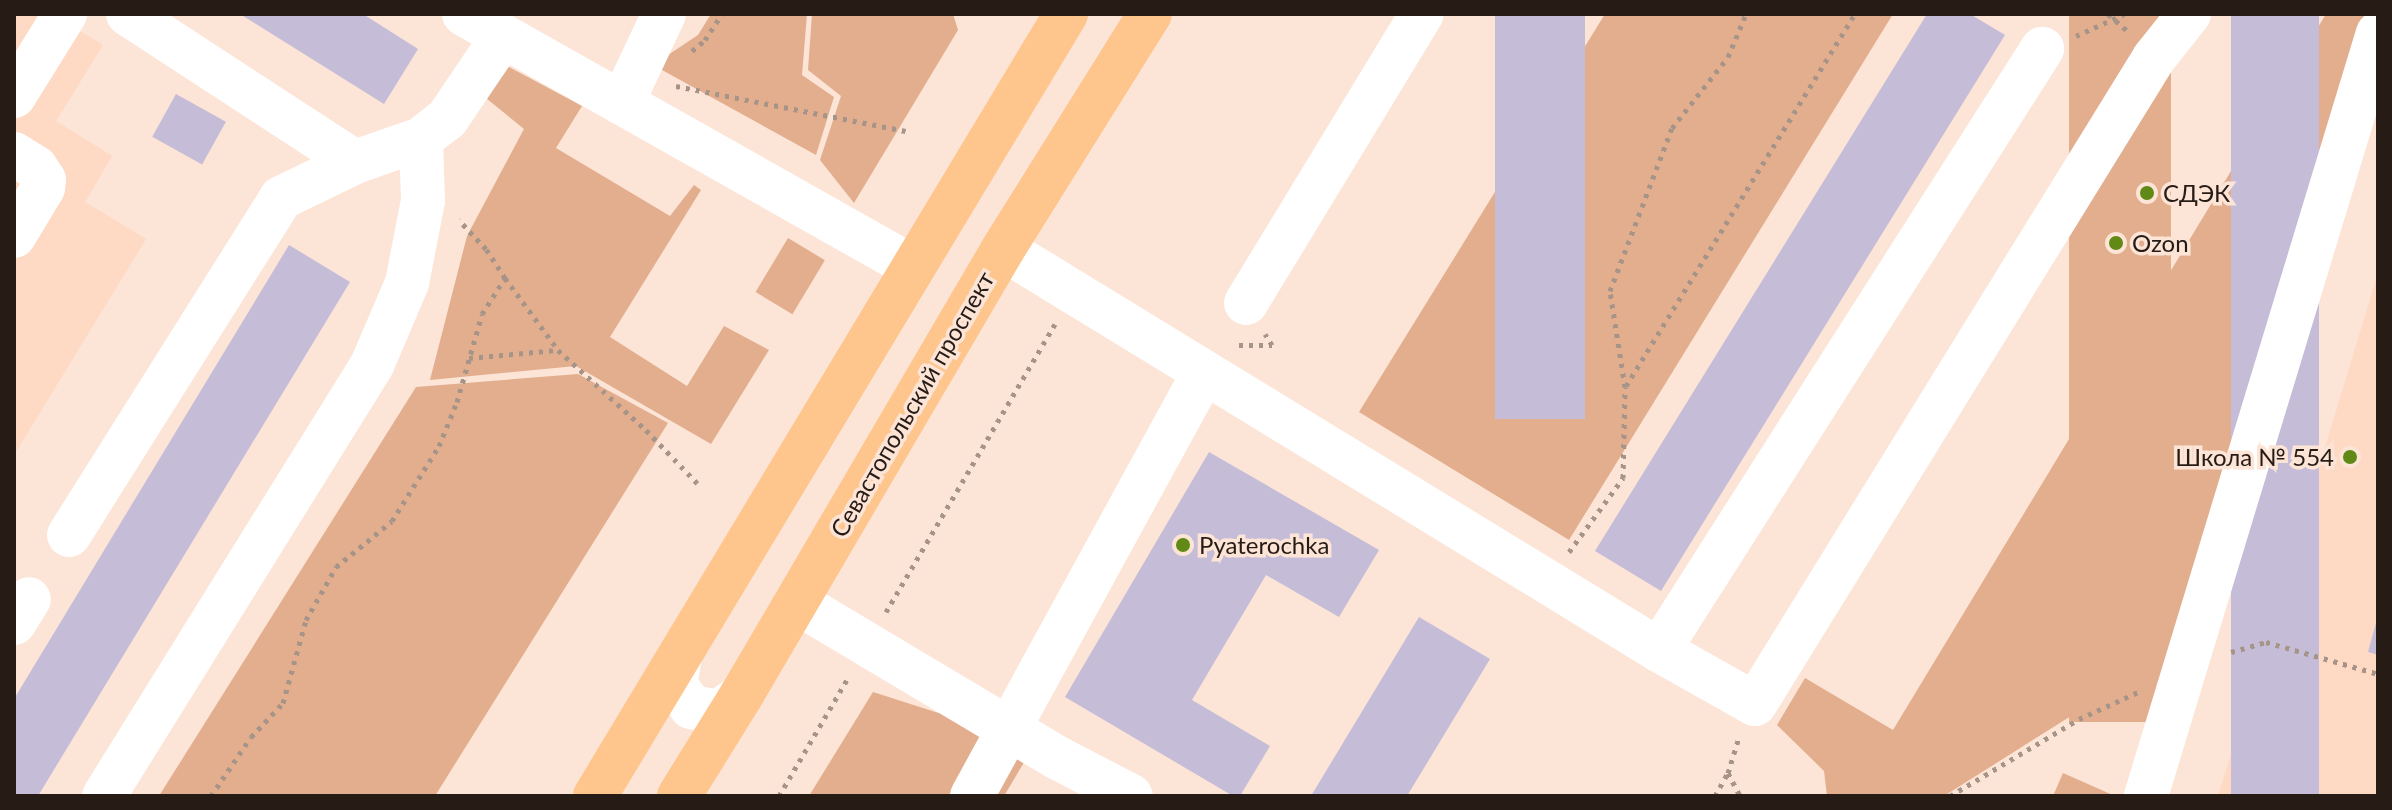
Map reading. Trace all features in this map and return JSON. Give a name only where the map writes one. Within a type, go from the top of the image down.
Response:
[{"type":"main road","points":[[595,796],[911,266],[1066,14]]},
{"type":"main road","name":"Севастопольский проспект","points":[[679,796],[1003,249],[1150,14]]},
{"type":"street","points":[[14,96],[65,14]]},
{"type":"street","points":[[128,14],[355,162]]},
{"type":"street","points":[[464,14],[911,266]]},
{"type":"street","points":[[622,103],[664,14]]},
{"type":"street","points":[[1246,303],[1422,14]]},
{"type":"street","points":[[1003,249],[1659,650],[1755,704],[2154,58],[2189,14]]},
{"type":"street","points":[[2146,796],[2378,33]]},
{"type":"street","points":[[69,535],[281,198],[355,162],[421,139],[447,119],[503,36]]},
{"type":"street","points":[[1659,650],[2042,49]]},
{"type":"street","points":[[104,796],[372,365],[407,283],[423,201],[421,139]]},
{"type":"street","points":[[14,154],[36,168],[44,180],[43,188],[14,236]]},
{"type":"street","points":[[972,796],[1011,730],[1204,372]]},
{"type":"street","points":[[796,602],[1011,730],[1131,796]]},
{"type":"street","points":[[680,657],[675,684],[691,707],[718,712],[741,696]]},
{"type":"path","points":[[1547,581],[1623,478],[1625,387],[1610,291],[1672,128],[1728,57],[1746,14]]},
{"type":"path","points":[[1625,387],[1855,14]]},
{"type":"path","points":[[2042,49],[2124,14]]},
{"type":"path","points":[[668,85],[906,131]]},
{"type":"path","points":[[466,223],[558,350],[646,430],[697,483]]},
{"type":"path","points":[[211,796],[251,737],[283,703],[306,620],[336,567],[392,521],[439,446],[482,314],[505,278]]},
{"type":"path","points":[[779,796],[1074,292]]},
{"type":"path","points":[[469,358],[558,350]]},
{"type":"path","points":[[1715,796],[1728,773],[1743,724],[1755,704]]},
{"type":"path","points":[[1728,773],[1740,796]]},
{"type":"shaded area","points":[[14,14],[52,14],[103,45],[56,121],[112,156],[85,202],[146,239],[14,455]]},
{"type":"shaded area","points":[[711,14],[807,14],[802,75],[834,97],[816,155],[653,65],[698,35]]},
{"type":"shaded area","points":[[812,14],[953,14],[958,30],[854,203],[820,160],[841,96],[808,70]]},
{"type":"shaded area","points":[[1605,14],[1893,14],[1569,540],[1359,412]]},
{"type":"shaded area","points":[[2069,14],[2171,14],[2171,722],[2069,722]]},
{"type":"shaded area","points":[[2326,14],[2372,14],[2168,655],[1944,796],[1827,796],[1824,771],[1777,725],[1805,678],[1893,730]]},
{"type":"shaded area","points":[[505,65],[582,106],[556,148],[670,216],[694,185],[701,190],[610,337],[687,386],[724,326],[769,350],[711,444],[576,366],[430,380],[467,236],[524,129],[486,98]]},
{"type":"shaded area","points":[[788,238],[825,260],[792,314],[756,292]]},
{"type":"shaded area","name":"Школа № 554","points":[[2378,273],[2378,796],[2218,796],[2266,642]]},
{"type":"shaded area","points":[[578,374],[668,423],[435,796],[159,796],[416,387]]},
{"type":"shaded area","points":[[873,692],[1035,744],[1004,796],[809,796]]},
{"type":"shaded area","points":[[2063,773],[2115,796],[2053,796]]},
{"type":"building","points":[[240,14],[363,14],[418,49],[384,104]]},
{"type":"building","points":[[1495,14],[1585,14],[1585,419],[1495,419]]},
{"type":"building","points":[[1927,14],[1970,14],[2005,35],[1661,591],[1595,551]]},
{"type":"building","points":[[2231,14],[2319,14],[2319,795],[2231,795]]},
{"type":"building","points":[[176,94],[226,122],[202,164],[152,137]]},
{"type":"building","points":[[289,245],[350,282],[38,796],[14,796],[14,699]]},
{"type":"building","points":[[1209,452],[1379,550],[1339,617],[1266,575],[1192,700],[1270,746],[1240,796],[1233,796],[1065,697]]},
{"type":"building","points":[[1419,617],[1490,659],[1407,796],[1311,796]]},
{"type":"building","points":[[2378,619],[2378,655],[2368,652]]},
{"type":"place","name":"СДЭК","points":[[2147,193]]},
{"type":"place","name":"Ozon","points":[[2116,243]]},
{"type":"place","name":"Школа № 554","points":[[2350,457]]},
{"type":"place","name":"Pyaterochka","points":[[1183,545]]}]
